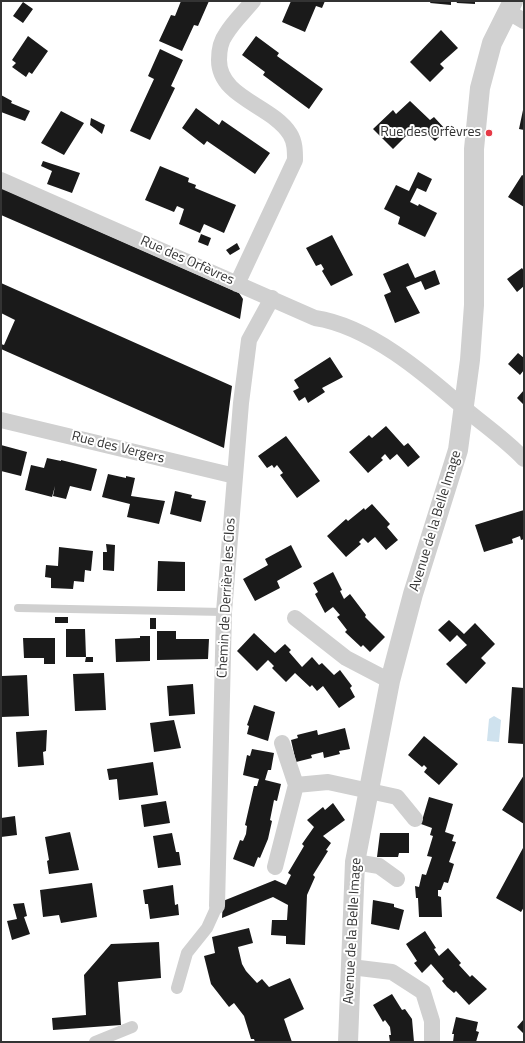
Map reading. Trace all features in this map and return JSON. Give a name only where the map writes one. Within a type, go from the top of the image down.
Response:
[{"type":"street","points":[[237,284],[295,160],[294,143],[290,133],[281,124],[229,86],[219,70],[219,49],[225,34],[253,1]]},
{"type":"street","points":[[510,6],[524,21]]},
{"type":"street","name":"Avenue de la Belle Image","points":[[348,1042],[355,862],[390,681],[413,594],[458,450],[470,360],[474,305],[474,149],[480,88],[492,43],[510,6]]},
{"type":"street","name":"Rue des Orfèvres","points":[[1,180],[316,318],[335,321],[381,345],[431,378],[524,459]]},
{"type":"street","name":"Chemin de Derrière les Clos","points":[[217,906],[224,612],[244,368],[249,340],[272,298]]},
{"type":"street","name":"Rue des Vergers","points":[[1,420],[235,476]]},
{"type":"street","points":[[295,618],[346,658],[390,681]]},
{"type":"street","points":[[275,867],[296,785],[282,744]]},
{"type":"street","points":[[296,785],[328,782],[397,797],[415,819]]},
{"type":"street","points":[[355,862],[379,866],[397,879]]},
{"type":"street","points":[[177,988],[187,954],[207,928],[217,906]]},
{"type":"street","points":[[351,968],[392,972],[423,992],[432,1021],[432,1042]]},
{"type":"street","points":[[95,1042],[132,1028]]},
{"type":"lane","points":[[18,608],[224,612]]},
{"type":"water","points":[[494,716],[501,720],[499,742],[487,741],[489,719]]},
{"type":"building","points":[[181,1],[209,1],[198,26],[194,25],[182,51],[159,41],[171,15],[175,16]]},
{"type":"building","points":[[291,1],[325,1],[322,8],[316,6],[305,32],[282,22]]},
{"type":"building","points":[[431,1],[451,1],[451,5],[430,3]]},
{"type":"building","points":[[456,1],[475,1],[475,4],[457,3]]},
{"type":"building","points":[[23,2],[33,9],[23,23],[13,16]]},
{"type":"building","points":[[441,30],[458,48],[440,64],[444,68],[430,82],[410,62]]},
{"type":"building","points":[[28,36],[48,51],[32,74],[29,72],[26,77],[12,67],[16,63],[12,60]]},
{"type":"building","points":[[256,36],[279,53],[277,56],[323,89],[309,109],[263,75],[265,72],[242,55]]},
{"type":"building","points":[[160,49],[183,60],[171,86],[175,88],[150,140],[130,131],[154,79],[148,76]]},
{"type":"building","points":[[1,95],[12,101],[11,103],[30,111],[25,121],[1,112]]},
{"type":"building","points":[[410,101],[430,120],[434,117],[446,130],[435,141],[422,128],[415,135],[410,129],[405,134],[406,136],[393,149],[373,129],[393,110],[396,114]]},
{"type":"building","points":[[196,108],[219,125],[222,120],[270,153],[255,174],[207,141],[204,145],[182,128]]},
{"type":"building","points":[[524,110],[524,130],[519,129]]},
{"type":"building","points":[[61,111],[84,123],[64,155],[41,143]]},
{"type":"building","points":[[91,118],[105,125],[102,134],[90,125]]},
{"type":"building","points":[[43,161],[80,173],[72,193],[47,184],[52,171],[41,166]]},
{"type":"building","points":[[160,166],[189,178],[188,182],[196,185],[195,188],[236,205],[224,233],[204,224],[200,233],[179,224],[184,209],[177,206],[174,212],[145,200]]},
{"type":"building","points":[[418,172],[432,179],[426,192],[417,188],[410,202],[418,206],[419,204],[437,213],[425,237],[398,224],[400,217],[384,209],[396,185],[409,191]]},
{"type":"building","points":[[522,175],[524,176],[524,207],[508,197]]},
{"type":"building","points":[[1,188],[239,293],[243,299],[240,319],[1,215]]},
{"type":"building","points":[[201,234],[211,238],[208,246],[198,242]]},
{"type":"building","points":[[332,235],[353,275],[331,286],[322,271],[324,269],[321,264],[316,266],[306,248]]},
{"type":"building","points":[[237,243],[240,249],[230,255],[226,250]]},
{"type":"building","points":[[408,263],[415,278],[435,270],[440,284],[425,290],[421,281],[406,287],[420,313],[395,323],[384,295],[391,292],[383,274]]},
{"type":"building","points":[[522,268],[524,271],[524,286],[517,292],[507,279]]},
{"type":"building","points":[[1,283],[232,386],[224,448],[1,349],[1,344],[4,345],[15,320],[1,313]]},
{"type":"building","points":[[518,353],[524,358],[524,370],[520,375],[508,364]]},
{"type":"building","points":[[330,357],[343,377],[322,388],[325,392],[308,403],[305,397],[299,401],[293,391],[299,388],[294,380]]},
{"type":"building","points":[[524,390],[524,405],[517,398]]},
{"type":"building","points":[[386,426],[404,446],[408,443],[420,457],[408,467],[397,454],[390,460],[385,454],[381,458],[383,460],[368,473],[349,452],[369,435],[372,438]]},
{"type":"building","points":[[286,436],[320,481],[297,498],[280,475],[283,473],[277,465],[274,468],[272,465],[267,468],[258,456]]},
{"type":"building","points":[[1,445],[27,452],[21,476],[1,471]]},
{"type":"building","points":[[47,458],[97,469],[91,491],[70,486],[66,499],[53,496],[55,486],[52,497],[25,490],[31,465],[44,468]]},
{"type":"building","points":[[108,474],[126,478],[126,476],[135,478],[131,496],[165,501],[159,524],[127,517],[130,504],[102,497]]},
{"type":"building","points":[[175,491],[192,495],[191,498],[206,501],[201,522],[170,514]]},
{"type":"building","points":[[372,504],[390,524],[387,527],[398,540],[386,550],[375,537],[368,543],[363,538],[359,542],[361,544],[346,557],[327,536],[346,519],[348,521],[364,508],[365,510]]},
{"type":"building","points":[[524,510],[524,539],[521,540],[520,536],[512,539],[513,543],[484,552],[475,525]]},
{"type":"building","points":[[106,544],[115,545],[114,571],[103,570],[103,552],[107,552]]},
{"type":"building","points":[[291,545],[302,567],[277,581],[280,588],[255,601],[243,579],[268,565],[265,559]]},
{"type":"building","points":[[59,547],[93,551],[91,571],[85,570],[84,582],[74,581],[73,589],[51,588],[51,578],[45,577],[46,565],[58,566]]},
{"type":"building","points":[[158,561],[185,562],[185,591],[157,591]]},
{"type":"building","points":[[333,572],[342,590],[340,591],[344,599],[350,594],[366,615],[365,617],[385,637],[370,652],[363,645],[361,647],[345,632],[347,630],[337,617],[340,615],[333,607],[325,613],[315,594],[318,592],[313,583]]},
{"type":"building","points":[[55,617],[68,617],[68,623],[55,623]]},
{"type":"building","points":[[150,618],[156,618],[156,629],[150,629]]},
{"type":"building","points":[[449,620],[464,634],[475,623],[495,644],[481,658],[486,663],[466,684],[446,664],[467,645],[457,635],[450,642],[438,630]]},
{"type":"building","points":[[66,629],[85,629],[86,657],[66,657]]},
{"type":"building","points":[[157,631],[176,631],[176,639],[209,639],[208,659],[157,660]]},
{"type":"building","points":[[254,633],[275,653],[285,644],[291,650],[289,652],[302,667],[312,657],[319,665],[322,663],[334,675],[340,670],[352,686],[350,688],[355,697],[339,708],[323,686],[317,691],[312,685],[310,687],[295,673],[286,682],[272,668],[274,666],[268,660],[257,671],[237,651]]},
{"type":"building","points":[[140,636],[150,636],[150,661],[116,662],[115,639],[140,638]]},
{"type":"building","points":[[23,638],[55,638],[55,664],[44,664],[44,658],[24,658]]},
{"type":"building","points":[[86,657],[93,657],[93,662],[85,662]]},
{"type":"building","points":[[104,673],[106,710],[75,711],[73,674]]},
{"type":"building","points":[[27,675],[29,716],[1,717],[2,676]]},
{"type":"building","points":[[193,684],[195,714],[169,716],[167,686]]},
{"type":"building","points":[[512,687],[524,688],[524,744],[508,743]]},
{"type":"building","points":[[254,705],[275,712],[268,741],[247,734],[249,726],[247,725]]},
{"type":"building","points":[[174,720],[181,748],[154,752],[150,723]]},
{"type":"building","points":[[345,728],[350,749],[339,751],[340,754],[324,758],[323,752],[311,755],[312,758],[296,762],[291,740],[298,738],[297,735],[317,730],[318,735]]},
{"type":"building","points":[[47,730],[46,751],[43,752],[44,765],[18,767],[16,732]]},
{"type":"building","points":[[424,736],[458,764],[439,785],[424,772],[427,768],[424,765],[422,767],[408,755]]},
{"type":"building","points":[[252,749],[274,753],[271,770],[268,770],[265,780],[281,784],[277,801],[274,800],[270,820],[272,821],[268,839],[260,858],[258,857],[254,867],[233,859],[240,840],[243,841],[246,834],[247,826],[245,825],[254,786],[257,786],[259,779],[243,775],[247,755],[250,756]]},
{"type":"building","points":[[153,762],[158,795],[119,800],[117,779],[109,780],[107,769]]},
{"type":"building","points":[[524,775],[524,824],[502,810]]},
{"type":"building","points":[[429,797],[453,804],[445,832],[454,835],[452,841],[456,842],[449,862],[454,864],[448,883],[444,882],[441,890],[438,890],[438,896],[441,897],[442,917],[419,917],[418,898],[416,898],[415,886],[419,887],[422,874],[426,875],[432,857],[427,856],[433,836],[430,835],[432,828],[421,824]]},
{"type":"building","points":[[166,801],[170,823],[144,827],[141,805]]},
{"type":"building","points":[[333,803],[345,820],[323,836],[331,843],[326,850],[328,851],[313,875],[315,877],[307,895],[305,945],[286,944],[286,936],[271,935],[272,920],[287,920],[288,905],[273,897],[222,918],[223,901],[275,880],[286,885],[291,875],[288,873],[304,846],[302,844],[314,827],[307,820],[323,807],[325,810]]},
{"type":"building","points":[[15,816],[17,835],[1,837],[1,818]]},
{"type":"building","points":[[70,832],[79,870],[49,874],[47,861],[49,860],[45,837]]},
{"type":"building","points":[[172,833],[176,852],[179,852],[181,865],[158,868],[153,836]]},
{"type":"building","points":[[380,833],[409,833],[409,853],[399,853],[398,857],[377,857]]},
{"type":"building","points":[[523,848],[524,907],[521,912],[496,898]]},
{"type":"building","points":[[92,883],[97,917],[61,923],[59,915],[43,917],[40,890]]},
{"type":"building","points":[[173,885],[175,905],[178,904],[179,915],[150,919],[148,904],[145,904],[143,890]]},
{"type":"building","points":[[373,900],[394,904],[394,907],[404,910],[399,930],[371,924]]},
{"type":"building","points":[[24,903],[27,916],[24,917],[30,934],[12,940],[7,921],[17,919],[13,904]]},
{"type":"building","points":[[249,928],[253,943],[238,947],[242,964],[246,971],[257,983],[262,979],[269,987],[290,978],[304,1009],[284,1019],[292,1042],[255,1042],[254,1039],[251,1039],[244,1016],[234,1003],[229,1007],[211,984],[204,956],[215,953],[212,937]]},
{"type":"building","points":[[425,931],[436,948],[434,949],[439,956],[448,948],[461,963],[459,965],[470,977],[472,975],[487,989],[469,1005],[456,991],[454,993],[447,987],[442,981],[444,979],[431,964],[422,973],[414,963],[417,961],[406,944]]},
{"type":"building","points":[[159,942],[161,978],[118,982],[121,1025],[53,1030],[52,1018],[86,1015],[84,975],[111,944]]},
{"type":"building","points":[[392,994],[402,1010],[405,1009],[412,1019],[414,1042],[390,1042],[390,1027],[385,1020],[383,1022],[373,1005]]},
{"type":"building","points":[[456,1017],[478,1022],[476,1031],[479,1032],[476,1042],[453,1042],[454,1034],[452,1034]]},
{"type":"building","points":[[524,1019],[524,1034],[517,1027]]},
{"type":"place","name":"Rue des Orfèvres","points":[[489,133]]}]
